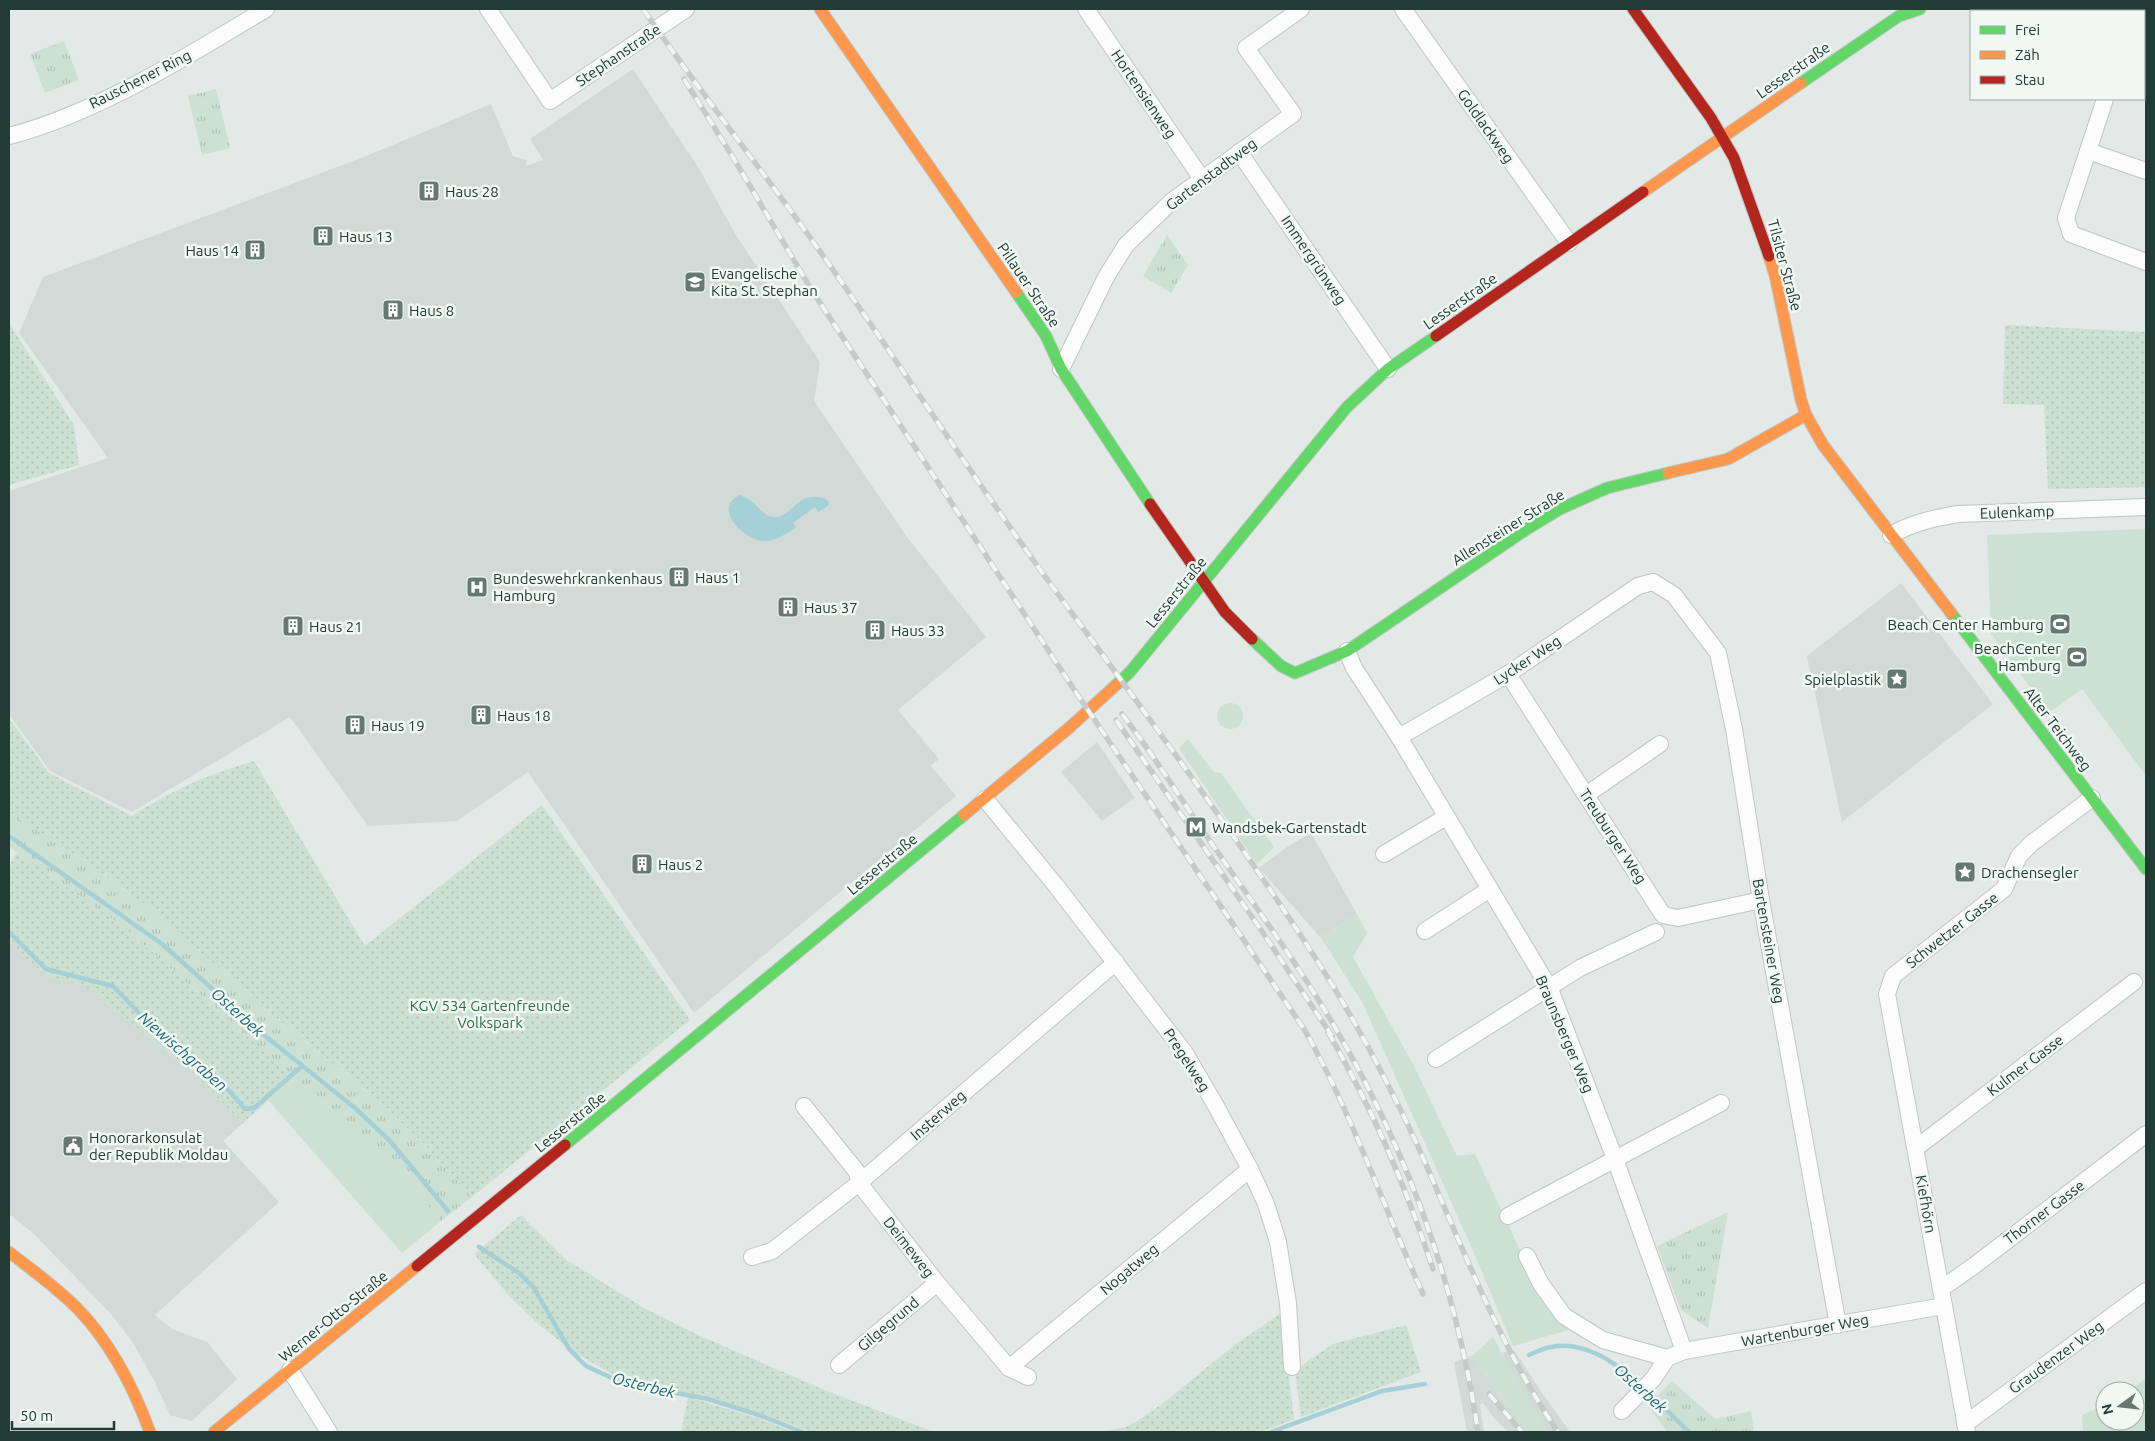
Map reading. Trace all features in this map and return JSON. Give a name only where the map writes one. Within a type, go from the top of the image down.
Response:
[{"type":"street","name":"Rauschener Ring","points":[[9,136],[45,124],[130,86],[209,43],[266,9]]},
{"type":"street","name":"Stephanstraße","points":[[488,9],[550,101],[686,9]]},
{"type":"street","name":"Pillauer Straße","points":[[820,9],[1046,336],[1061,369],[1186,557],[1226,612],[1269,656],[1281,666],[1295,673]]},
{"type":"street","name":"Hortensienweg","points":[[1086,9],[1202,179]]},
{"type":"street","name":"Gartenstadtweg","points":[[1061,369],[1106,277],[1126,245],[1172,201],[1293,114],[1246,48],[1302,9]]},
{"type":"street","name":"Goldlackweg","points":[[1403,9],[1570,243]]},
{"type":"street","name":"Tilsiter Straße","points":[[1633,9],[1710,118],[1734,158],[1775,275],[1798,391],[1806,415],[1823,445],[1891,535]]},
{"type":"street","name":"Lesserstraße","points":[[471,1223],[710,1028],[1070,728],[1130,672],[1347,407],[1388,369],[1722,138],[1897,12],[1920,9]]},
{"type":"street","points":[[2105,100],[2066,218],[2071,234],[2146,262]]},
{"type":"street","points":[[2088,151],[2146,171]]},
{"type":"street","name":"Immergrünweg","points":[[1239,152],[1388,369]]},
{"type":"street","name":"Allensteiner Straße","points":[[1295,673],[1347,651],[1527,529],[1560,509],[1607,488],[1728,459],[1742,453],[1780,428],[1806,415]]},
{"type":"street","name":"Eulenkamp","points":[[1891,535],[1906,527],[1939,517],[1958,514],[2146,507]]},
{"type":"street","name":"Alter Teichweg","points":[[1891,535],[2146,869]]},
{"type":"street","name":"Lycker Weg","points":[[1399,737],[1508,674],[1638,586],[1653,582]]},
{"type":"street","name":"Bartensteiner Weg","points":[[1653,582],[1674,594],[1718,653],[1734,729],[1761,900],[1838,1325]]},
{"type":"street","name":"Braunsberger Weg","points":[[1347,651],[1354,668],[1399,737],[1550,989],[1615,1159],[1684,1351]]},
{"type":"street","name":"Treuburger Weg","points":[[1508,674],[1663,915],[1678,918],[1761,900]]},
{"type":"street","points":[[1586,795],[1660,744]]},
{"type":"street","name":"Schwetzer Gasse","points":[[1893,976],[2004,889],[2019,856],[2032,843],[2092,798]]},
{"type":"street","name":"Pregelweg","points":[[985,799],[1116,962],[1185,1052],[1250,1169],[1266,1204],[1278,1242],[1288,1303],[1292,1367]]},
{"type":"street","points":[[1384,854],[1446,817]]},
{"type":"street","points":[[1425,931],[1490,889]]},
{"type":"street","points":[[1436,1060],[1550,989],[1580,968],[1656,932]]},
{"type":"street","name":"Insterweg","points":[[752,1257],[772,1251],[859,1183],[1116,962]]},
{"type":"street","name":"Kiefhörn","points":[[1893,976],[1887,994],[1966,1428]]},
{"type":"street","name":"Kulmer Gasse","points":[[1916,1148],[2134,982]]},
{"type":"street","points":[[1508,1216],[1720,1103]]},
{"type":"street","name":"Deimeweg","points":[[804,1106],[858,1172],[859,1183],[937,1284],[1009,1368],[1028,1376]]},
{"type":"street","name":"Thorner Gasse","points":[[1941,1289],[2146,1134]]},
{"type":"street","name":"Nogatweg","points":[[1009,1368],[1250,1169]]},
{"type":"street","name":"Werner-Otto-Straße","points":[[214,1432],[471,1223]]},
{"type":"street","points":[[9,1252],[55,1288],[89,1320],[122,1371],[150,1432]]},
{"type":"street","points":[[1527,1256],[1541,1284],[1564,1316],[1604,1340],[1667,1358],[1642,1392],[1622,1411]]},
{"type":"street","name":"Gilgegrund","points":[[840,1365],[937,1284]]},
{"type":"street","name":"Graudenzer Weg","points":[[1966,1428],[2146,1291]]},
{"type":"street","name":"Wartenburger Weg","points":[[1667,1358],[1684,1351],[1944,1306]]},
{"type":"street","points":[[290,1370],[328,1432]]},
{"type":"shaded area","name":"Bundeswehrkrankenhaus Hamburg","points":[[633,69],[698,167],[736,235],[820,362],[814,401],[907,537],[986,637],[898,710],[939,759],[931,766],[956,796],[694,1013],[528,772],[457,821],[368,826],[290,717],[132,812],[50,771],[9,714],[9,491],[108,458],[19,333],[43,277],[364,157],[491,104],[513,156],[526,160],[526,166],[543,160],[530,139]]},
{"type":"shaded area","points":[[1901,583],[1993,704],[1842,822],[1807,656]]},
{"type":"shaded area","points":[[1097,742],[1135,798],[1102,821],[1061,772]]},
{"type":"shaded area","points":[[1311,833],[1357,914],[1321,938],[1259,868],[1287,847]]},
{"type":"shaded area","points":[[9,939],[47,976],[84,985],[192,1072],[243,1123],[223,1141],[279,1202],[155,1315],[172,1329],[207,1342],[237,1379],[192,1421],[170,1415],[154,1380],[133,1343],[111,1314],[33,1233],[9,1214]]},
{"type":"shaded area","points":[[1514,1350],[1570,1432],[1549,1432],[1543,1425],[1502,1353]]},
{"type":"shaded area","points":[[1472,1356],[1504,1403],[1531,1432],[1508,1432],[1483,1403],[1480,1405],[1484,1432],[1467,1432],[1454,1362]]},
{"type":"green space","points":[[64,41],[79,80],[45,93],[30,54]]},
{"type":"green space","points":[[216,89],[230,148],[202,155],[188,96]]},
{"type":"green space","points":[[1167,235],[1188,265],[1171,293],[1143,276]]},
{"type":"green space","points":[[9,323],[74,425],[79,465],[9,485]]},
{"type":"green space","points":[[2005,325],[2146,332],[2146,487],[2048,489],[2044,405],[2003,404]]},
{"type":"green space","name":"BeachCenter Hamburg","points":[[2146,529],[2146,776],[2082,689],[2049,713],[1991,634],[1987,535]]},
{"type":"green space","points":[[1230,703],[1239,707],[1243,716],[1239,725],[1230,729],[1221,725],[1217,716],[1221,707]]},
{"type":"green space","name":"KGV 534 Gartenfreunde Volkspark","points":[[9,718],[49,773],[132,816],[162,798],[191,784],[222,771],[254,761],[365,946],[542,805],[690,1020],[472,1197],[426,1146],[380,1101],[274,1016],[147,906],[92,866],[9,812]]},
{"type":"green space","points":[[1188,739],[1214,772],[1221,773],[1274,847],[1257,864],[1179,748]]},
{"type":"green space","points":[[9,812],[92,866],[147,906],[274,1016],[380,1101],[426,1146],[472,1197],[441,1221],[380,1151],[294,1078],[124,927],[9,847]]},
{"type":"green space","points":[[17,852],[124,927],[294,1078],[243,1123],[192,1072],[84,985],[47,976],[16,949],[17,947],[9,939],[9,866]]},
{"type":"green space","points":[[1357,914],[1367,933],[1353,957],[1414,1066],[1457,1156],[1475,1154],[1539,1290],[1572,1329],[1513,1346],[1474,1253],[1362,1002],[1321,938]]},
{"type":"green space","points":[[294,1078],[380,1151],[441,1221],[402,1253],[268,1100]]},
{"type":"green space","points":[[1728,1212],[1708,1328],[1681,1310],[1657,1246]]},
{"type":"green space","points":[[521,1215],[565,1259],[644,1308],[696,1334],[822,1389],[934,1432],[810,1432],[760,1413],[708,1397],[623,1380],[575,1353],[537,1323],[510,1297],[474,1254]]},
{"type":"green space","points":[[1281,1313],[1294,1419],[1262,1432],[1099,1432],[1126,1427],[1137,1421],[1162,1404],[1237,1343]]},
{"type":"green space","points":[[1406,1325],[1421,1372],[1301,1417],[1295,1370],[1333,1344]]},
{"type":"green space","points":[[1493,1337],[1543,1425],[1549,1432],[1531,1432],[1504,1403],[1472,1356]]},
{"type":"green space","points":[[2146,1378],[2146,1432],[2083,1432],[2082,1415],[2095,1409],[2095,1431],[2145,1431],[2145,1381],[2142,1381]]},
{"type":"green space","points":[[1672,1381],[1715,1419],[1751,1411],[1754,1432],[1667,1432],[1648,1406]]},
{"type":"green space","points":[[688,1397],[758,1418],[794,1432],[681,1432]]},
{"type":"water","points":[[740,495],[765,514],[774,517],[784,515],[806,498],[824,498],[829,502],[828,506],[818,512],[815,507],[793,523],[796,527],[785,535],[773,540],[764,541],[748,536],[734,523],[729,508],[732,501]]},
{"type":"waterway","name":"Osterbek","points":[[9,836],[162,944],[264,1035],[355,1108],[390,1141],[448,1211]]},
{"type":"waterway","name":"Niewischgraben","points":[[9,932],[46,969],[113,986],[159,1034],[217,1077],[245,1109],[254,1108],[302,1066]]},
{"type":"waterway","name":"Osterbek","points":[[479,1247],[519,1273],[534,1288],[569,1349],[586,1366],[623,1383],[708,1399],[759,1415],[802,1432]]},
{"type":"waterway","name":"Osterbek","points":[[1529,1355],[1551,1347],[1571,1346],[1590,1351],[1627,1373],[1689,1432]]},
{"type":"waterway","name":"Osterbek","points":[[1271,1432],[1382,1391],[1425,1384]]},
{"type":"railway","points":[[643,9],[831,267],[988,496],[1221,819],[1318,962],[1358,1028],[1394,1096],[1498,1327],[1536,1398],[1558,1432]]},
{"type":"railway","points":[[684,79],[811,289],[1075,691],[1304,1029],[1337,1093],[1423,1294]]},
{"type":"railway","points":[[1122,714],[1306,980],[1360,1072],[1384,1120],[1406,1170],[1442,1273],[1457,1325],[1469,1378],[1478,1432]]},
{"type":"railway","points":[[1116,720],[1332,1036]]},
{"type":"railway","points":[[1328,1032],[1359,1089],[1387,1148],[1423,1238],[1433,1269]]},
{"type":"railway","points":[[1489,1394],[1522,1432]]},
{"type":"traffic: fast","points":[[1801,83],[1899,16],[1920,9]]},
{"type":"traffic: fast","points":[[1016,292],[1046,336],[1061,369],[1150,504]]},
{"type":"traffic: fast","points":[[1116,685],[1130,672],[1347,407],[1388,369],[1436,336]]},
{"type":"traffic: fast","points":[[1252,639],[1281,666],[1295,673],[1347,651],[1527,529],[1560,509],[1607,488],[1668,473]]},
{"type":"traffic: fast","points":[[1951,613],[2146,869]]},
{"type":"traffic: fast","points":[[565,1145],[964,815]]},
{"type":"traffic: slow","points":[[820,9],[1016,292]]},
{"type":"traffic: slow","points":[[1643,192],[1801,83]]},
{"type":"traffic: slow","points":[[1769,256],[1775,275],[1801,400],[1806,415],[1823,445],[1951,613]]},
{"type":"traffic: slow","points":[[1668,473],[1728,459],[1806,415]]},
{"type":"traffic: slow","points":[[964,815],[1069,728],[1116,685]]},
{"type":"traffic: slow","points":[[9,1252],[69,1300],[89,1321],[111,1350],[120,1366],[150,1432]]},
{"type":"traffic: slow","points":[[214,1432],[417,1266]]},
{"type":"traffic: jam","points":[[1633,9],[1711,118],[1734,158],[1769,256]]},
{"type":"traffic: jam","points":[[1436,336],[1643,192]]},
{"type":"traffic: jam","points":[[1150,504],[1225,612],[1252,639]]},
{"type":"traffic: jam","points":[[417,1266],[565,1145]]},
{"type":"place","name":"Haus 28","points":[[429,191]]},
{"type":"place","name":"Haus 13","points":[[323,236]]},
{"type":"place","name":"Haus 14","points":[[255,250]]},
{"type":"place","name":"Evangelische Kita St. Stephan","points":[[695,282]]},
{"type":"place","name":"Haus 8","points":[[393,310]]},
{"type":"place","name":"Haus 1","points":[[679,577]]},
{"type":"place","name":"Bundeswehrkrankenhaus Hamburg","points":[[477,587]]},
{"type":"place","name":"Haus 37","points":[[788,607]]},
{"type":"place","name":"Beach Center Hamburg","points":[[2060,624]]},
{"type":"place","name":"Haus 21","points":[[293,626]]},
{"type":"place","name":"Haus 33","points":[[875,630]]},
{"type":"place","name":"BeachCenter Hamburg","points":[[2077,657]]},
{"type":"place","name":"Spielplastik","points":[[1897,679]]},
{"type":"place","name":"Haus 18","points":[[481,715]]},
{"type":"place","name":"Haus 19","points":[[355,725]]},
{"type":"place","name":"Wandsbek-Gartenstadt","points":[[1196,827]]},
{"type":"place","name":"Haus 2","points":[[642,864]]},
{"type":"place","name":"Drachensegler","points":[[1965,872]]},
{"type":"place","name":"Honorarkonsulat der Republik Moldau","points":[[73,1146]]}]
